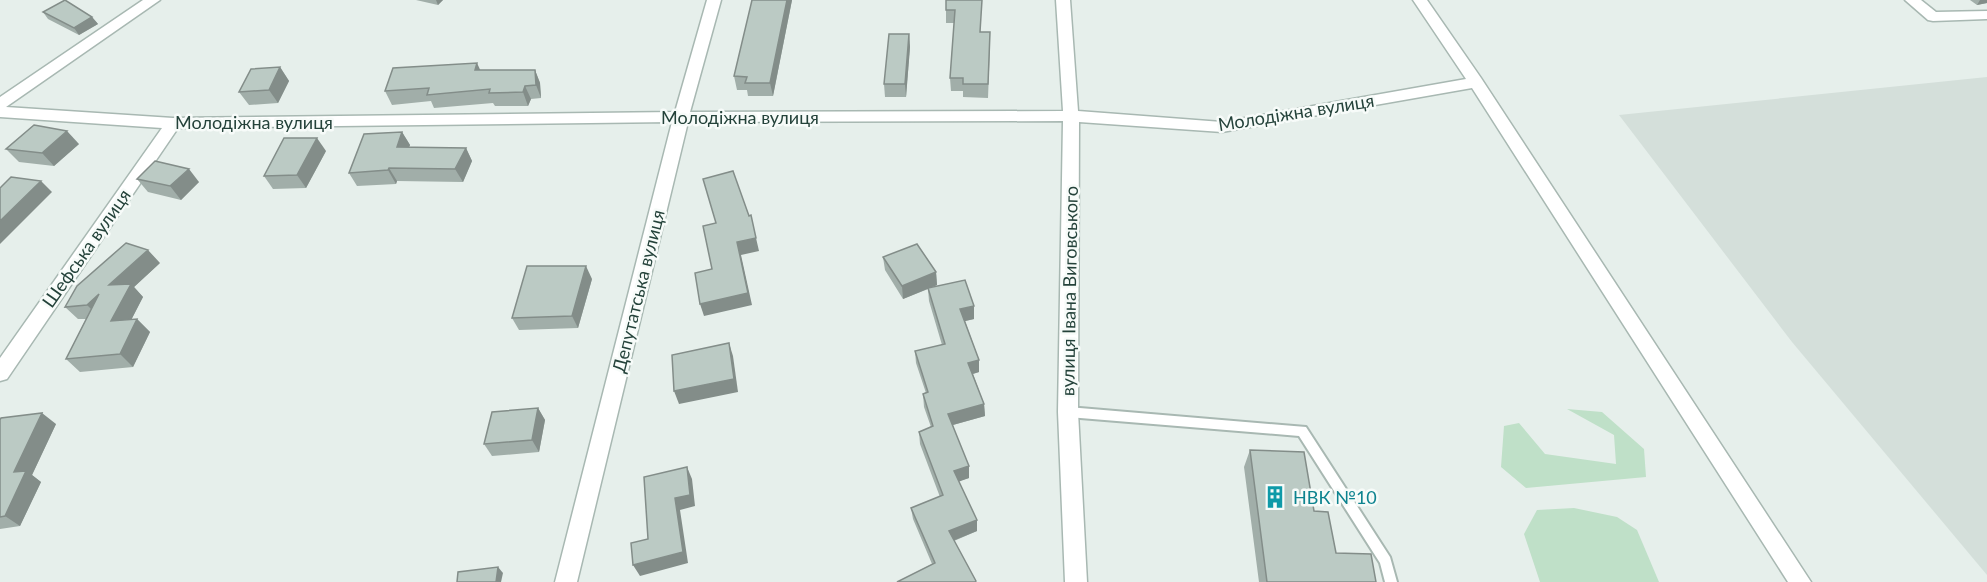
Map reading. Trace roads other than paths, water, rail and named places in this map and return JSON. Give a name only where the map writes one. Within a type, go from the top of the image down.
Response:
[{"type":"street","points":[[0,104],[153,0]]},
{"type":"street","name":"Депутатська вулиця","points":[[566,582],[681,117],[714,0]]},
{"type":"street","name":"вулиця Івана Виговського","points":[[1063,0],[1071,116],[1068,411],[1076,582]]},
{"type":"street","points":[[1420,0],[1476,82],[1800,582]]},
{"type":"street","points":[[1912,0],[1933,17],[1987,15]]},
{"type":"street","name":"Молодіжна вулиця","points":[[0,112],[173,123],[681,117],[1071,116],[1222,127],[1476,82]]},
{"type":"street","name":"Шефська вулиця","points":[[0,373],[173,123]]},
{"type":"lane","points":[[1068,411],[1302,431],[1386,561],[1391,582]]},
{"type":"place","name":"НВК №10","points":[[1275,497]]}]
